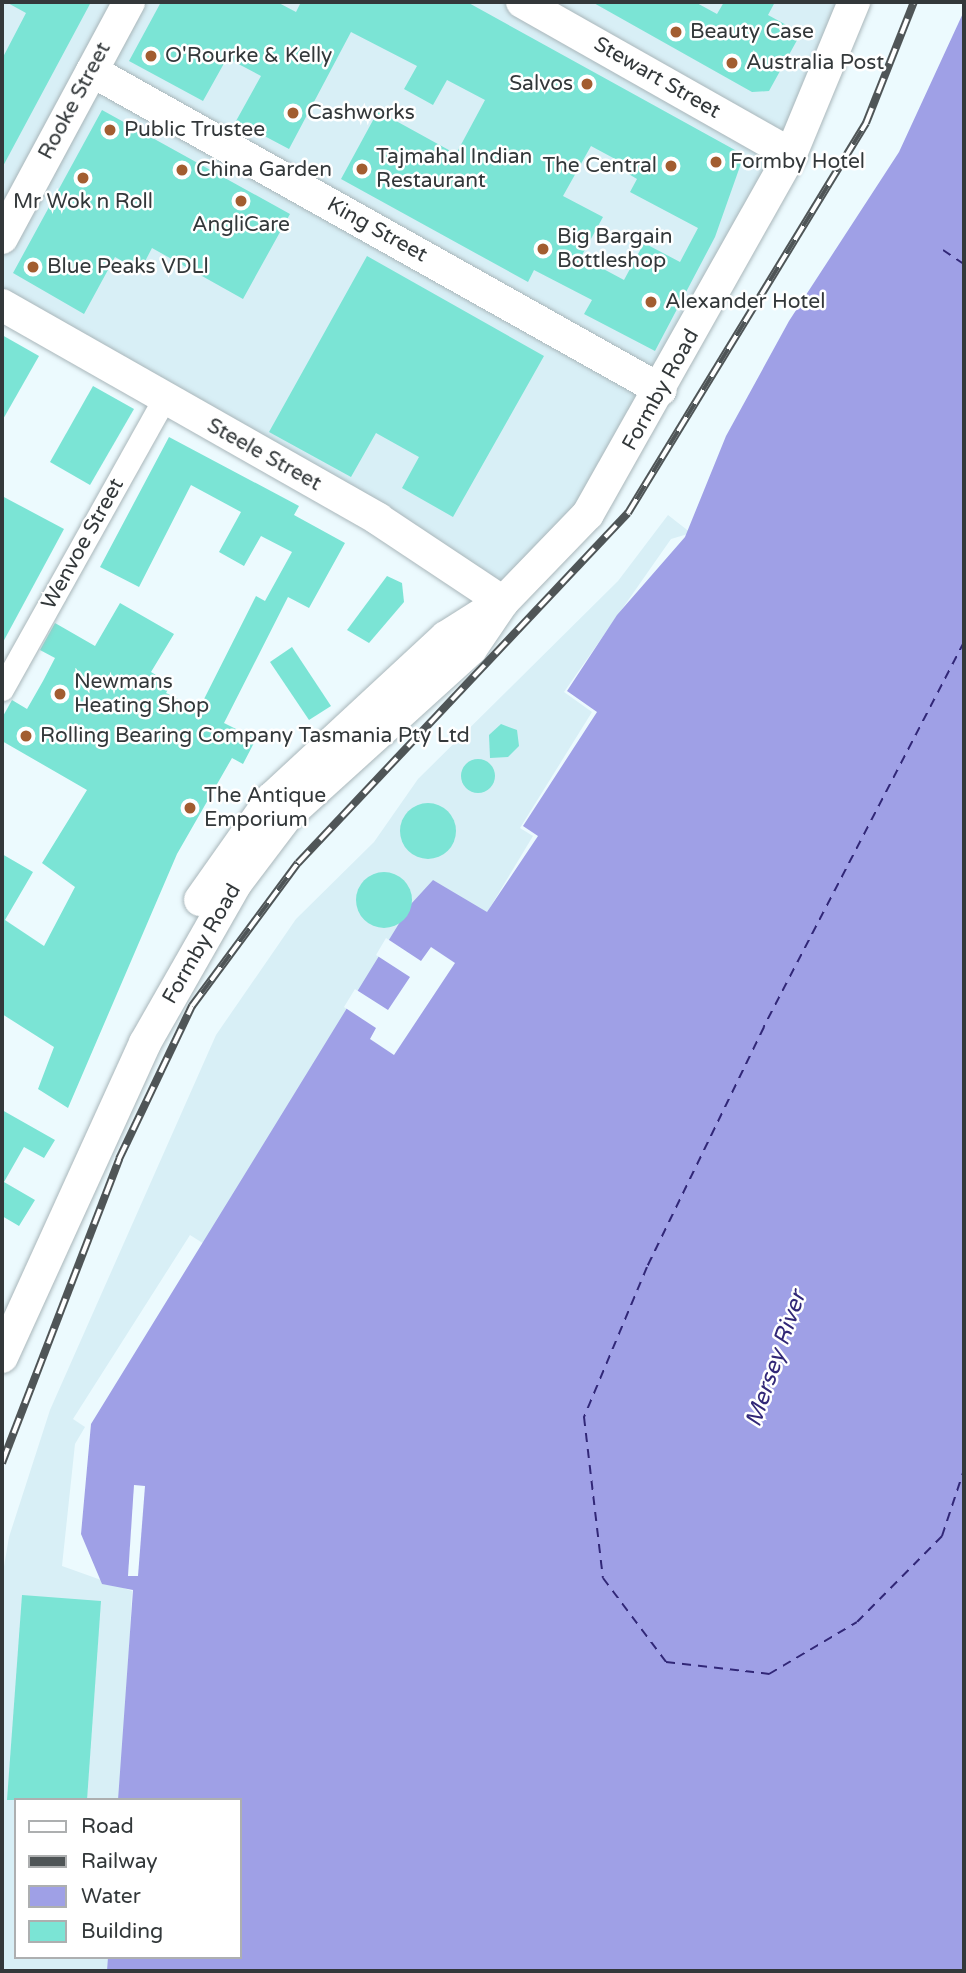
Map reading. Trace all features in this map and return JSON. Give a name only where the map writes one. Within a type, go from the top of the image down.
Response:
[{"type":"main road","name":"Rooke Street","points":[[2,238],[129,2]]},
{"type":"main road","name":"Stewart Street","points":[[522,2],[791,155]]},
{"type":"main road","name":"Formby Road","points":[[2,1357],[145,1043],[237,882],[308,794],[471,649],[503,602],[588,514],[661,390],[791,155],[854,2]]},
{"type":"main road","name":"King Street","points":[[92,71],[661,390]]},
{"type":"main road","name":"Steele Street","points":[[2,290],[11,311],[378,519],[503,602]]},
{"type":"main road","name":"Formby Road","points":[[2,1310],[173,947],[245,830],[446,637],[503,602]]},
{"type":"street","name":"Wenvoe Street","points":[[2,689],[164,399]]},
{"type":"shaded area","points":[[2,2],[853,2],[627,452],[503,602],[2,290]]},
{"type":"shaded area","points":[[668,515],[691,533],[671,539],[564,692],[592,712],[520,828],[533,836],[396,1064],[209,1247],[190,1235],[73,1419],[85,1427],[75,1444],[62,1566],[132,1591],[122,1798],[14,1798],[14,1959],[114,1959],[113,1971],[2,1971],[2,1578],[9,1537],[50,1410],[216,1035],[296,919],[374,842],[418,779],[618,581]]},
{"type":"water","name":"Mersey River","points":[[964,11],[964,1971],[107,1971],[108,1959],[242,1959],[242,1798],[118,1798],[133,1590],[102,1584],[81,1534],[91,1424],[411,904],[433,880],[487,912],[538,836],[523,826],[597,712],[567,691],[617,615],[685,537],[726,436],[789,321],[899,152]]},
{"type":"pier","points":[[386,938],[421,961],[431,947],[455,963],[394,1055],[370,1039],[376,1028],[344,1007],[355,989],[388,1010],[410,977],[376,955]]},
{"type":"pier","points":[[134,1485],[145,1486],[138,1576],[128,1576]]},
{"type":"building","points":[[6,2],[91,2],[2,168],[2,59],[26,13]]},
{"type":"building","points":[[161,2],[277,2],[296,12],[301,2],[467,2],[744,155],[715,237],[655,351],[584,314],[592,300],[534,270],[528,282],[341,179],[378,111],[456,154],[485,100],[447,80],[433,105],[404,89],[417,66],[351,32],[289,149],[236,121],[261,76],[227,58],[203,101],[129,61]],"holes":[[[591,146],[630,167],[627,173],[637,179],[630,192],[698,228],[680,262],[644,243],[624,280],[581,257],[603,217],[563,196]]]},
{"type":"building","points":[[592,2],[695,2],[717,14],[724,2],[775,2],[768,15],[801,33],[769,91],[752,92]]},
{"type":"building","points":[[102,110],[290,214],[243,299],[152,248],[140,271],[115,257],[84,314],[13,273]]},
{"type":"building","points":[[367,256],[544,356],[453,517],[402,488],[419,457],[376,433],[351,477],[269,432]]},
{"type":"building","points":[[2,335],[39,356],[2,421]]},
{"type":"building","points":[[93,386],[134,409],[90,485],[50,462]]},
{"type":"building","points":[[169,437],[299,506],[294,515],[345,543],[309,608],[288,597],[224,723],[256,739],[243,764],[232,758],[177,854],[68,1108],[38,1089],[54,1047],[2,1014],[2,854],[33,872],[5,920],[44,946],[75,887],[42,863],[87,790],[2,741],[2,718],[12,700],[27,709],[43,681],[55,658],[40,650],[55,623],[95,646],[120,603],[174,634],[151,672],[171,684],[166,693],[199,709],[256,596],[265,601],[292,552],[261,536],[244,566],[219,552],[241,512],[191,485],[139,587],[100,567]]},
{"type":"building","points":[[2,496],[64,529],[2,644]]},
{"type":"building","points":[[387,576],[402,583],[404,602],[369,643],[347,630]]},
{"type":"building","points":[[292,647],[331,706],[309,720],[270,662]]},
{"type":"building","points":[[501,724],[517,730],[519,746],[508,757],[490,758],[489,735]]},
{"type":"building","points":[[478,759],[490,764],[495,776],[490,788],[478,793],[466,788],[461,776],[466,764]]},
{"type":"building","points":[[422,803],[434,803],[444,807],[452,815],[456,831],[452,847],[444,855],[434,859],[422,859],[412,855],[404,847],[400,837],[400,825],[404,815],[412,807]]},
{"type":"building","points":[[379,872],[389,872],[404,880],[410,889],[410,911],[404,920],[389,928],[379,928],[361,916],[356,905],[356,895],[368,877]]},
{"type":"building","points":[[2,1110],[55,1140],[44,1158],[24,1147],[4,1182],[35,1200],[19,1226],[2,1216]]},
{"type":"building","points":[[22,1595],[101,1601],[87,1798],[7,1800]]},
{"type":"ferry route","points":[[943,250],[964,264]]},
{"type":"ferry route","points":[[964,642],[764,1027],[647,1267],[584,1417],[603,1578],[666,1662],[769,1674],[857,1622],[942,1536],[964,1470]]},
{"type":"railway","points":[[2,1463],[119,1159],[192,1006],[298,863],[628,513],[866,123],[914,2]]},
{"type":"place","name":"Beauty Case","points":[[676,32]]},
{"type":"place","name":"O'Rourke & Kelly","points":[[151,56]]},
{"type":"place","name":"Australia Post","points":[[732,63]]},
{"type":"place","name":"Salvos","points":[[587,84]]},
{"type":"place","name":"Cashworks","points":[[293,113]]},
{"type":"place","name":"Public Trustee","points":[[110,130]]},
{"type":"place","name":"Formby Hotel","points":[[716,162]]},
{"type":"place","name":"The Central","points":[[671,166]]},
{"type":"place","name":"Tajmahal Indian Restaurant","points":[[362,169]]},
{"type":"place","name":"China Garden","points":[[182,170]]},
{"type":"place","name":"Mr Wok n Roll","points":[[83,178]]},
{"type":"place","name":"AngliCare","points":[[241,201]]},
{"type":"place","name":"Big Bargain Bottleshop","points":[[543,249]]},
{"type":"place","name":"Blue Peaks VDLl","points":[[33,267]]},
{"type":"place","name":"Alexander Hotel","points":[[651,302]]},
{"type":"place","name":"Newmans Heating Shop","points":[[60,694]]},
{"type":"place","name":"Rolling Bearing Company Tasmania Pty Ltd","points":[[26,736]]},
{"type":"place","name":"The Antique Emporium","points":[[190,808]]}]
